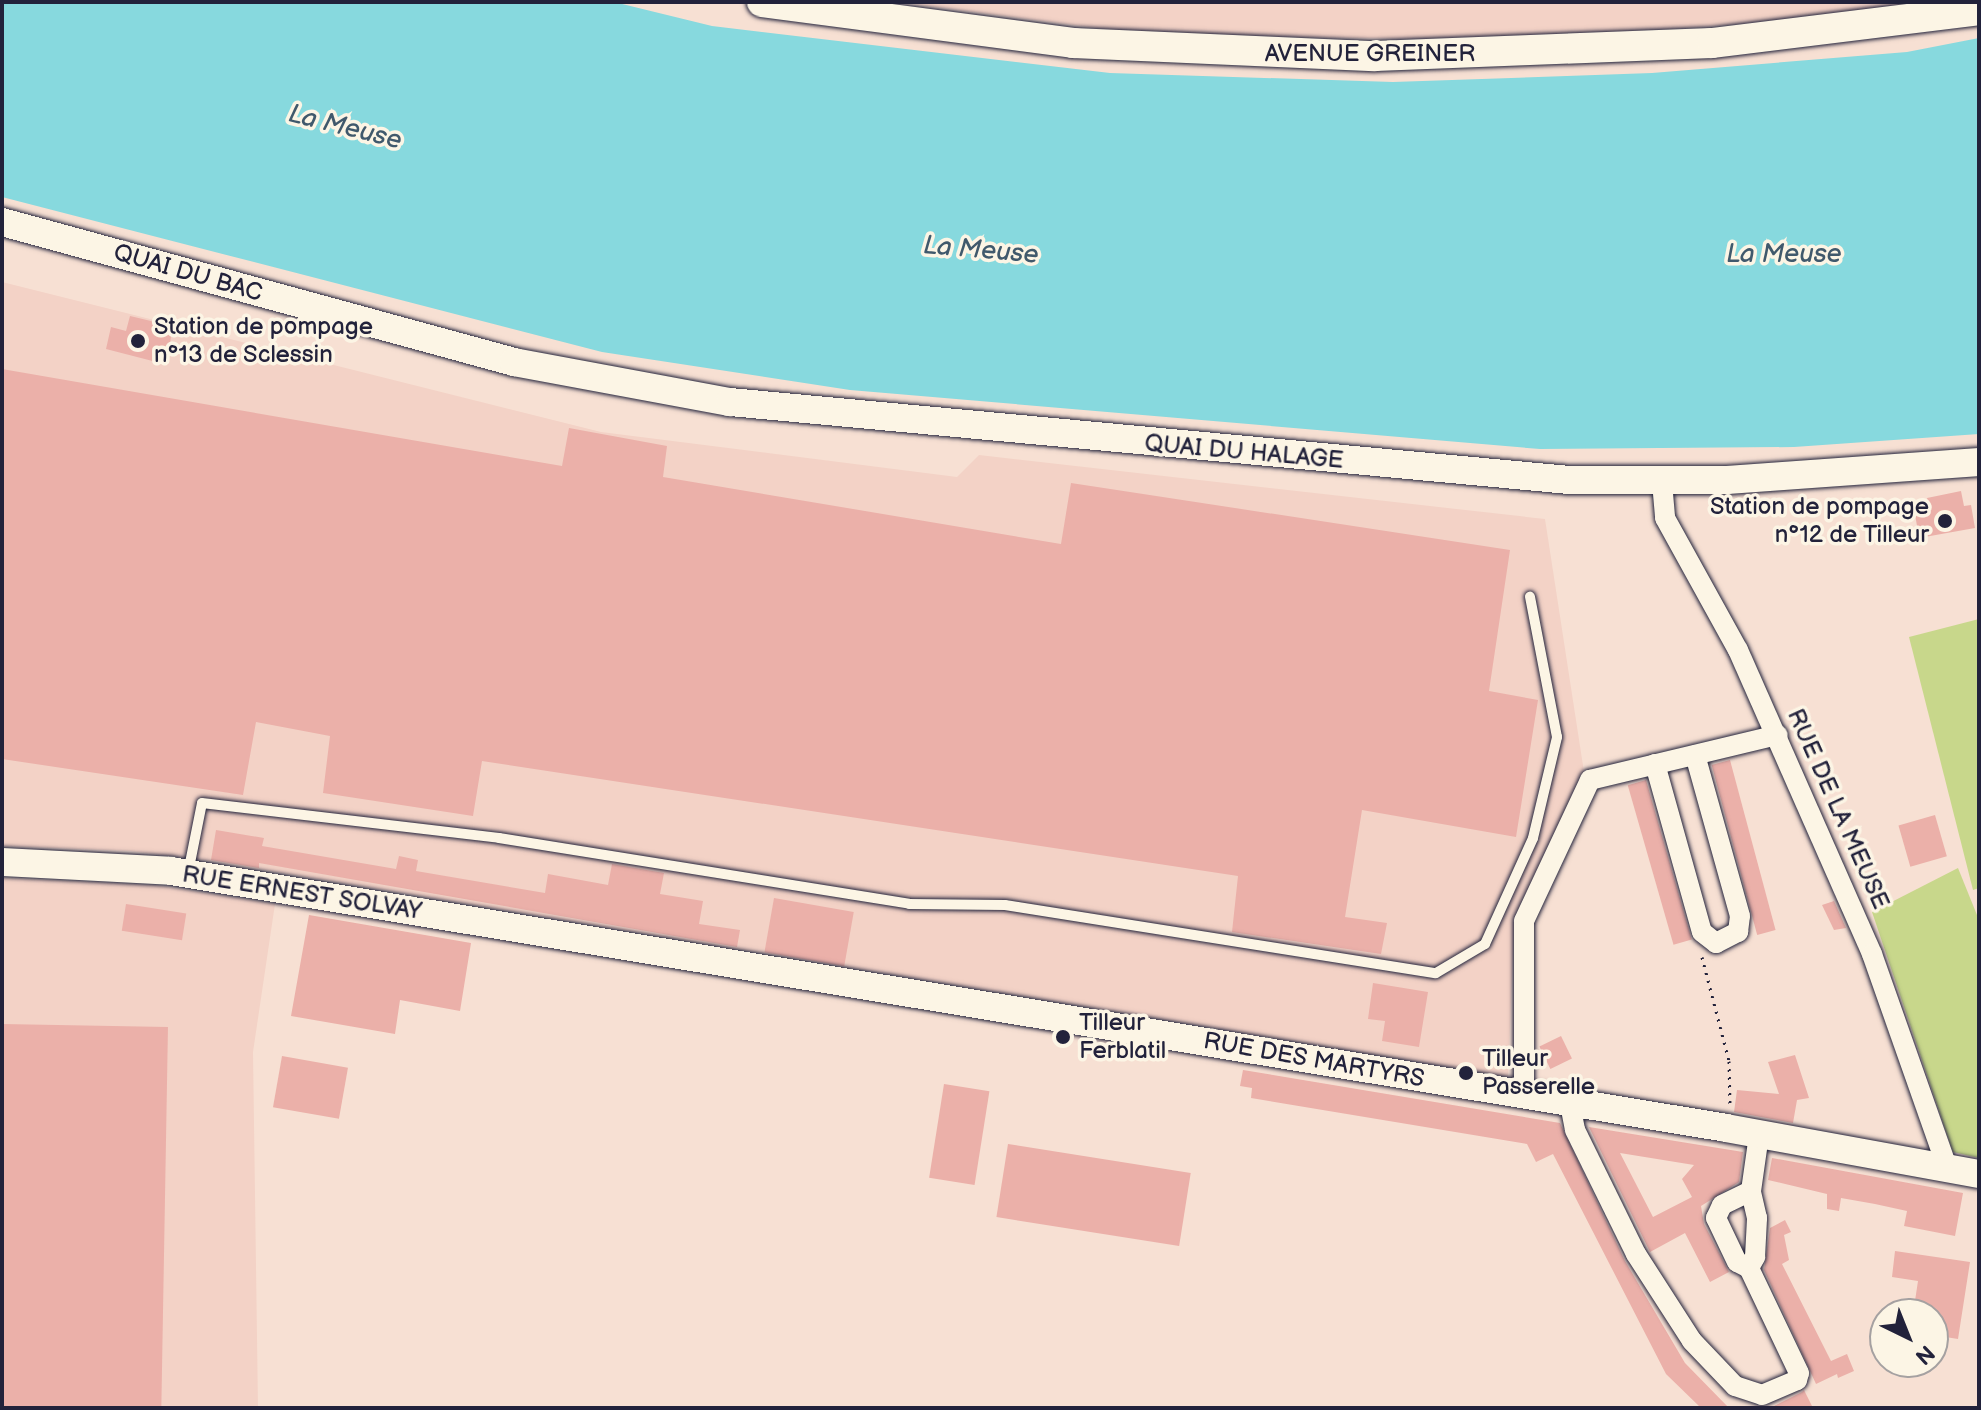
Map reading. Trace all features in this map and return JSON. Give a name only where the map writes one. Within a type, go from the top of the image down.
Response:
[{"type":"main road","name":"AVENUE GREINER","points":[[762,2],[1073,43],[1375,56],[1712,43],[1979,10]]},
{"type":"street","name":"QUAI DU BAC","points":[[2,222],[514,362]]},
{"type":"street","name":"QUAI DU HALAGE","points":[[514,362],[730,402],[1483,474],[1662,482],[1979,462]]},
{"type":"street","name":"RUE DE LA MEUSE","points":[[1662,482],[1665,518],[1778,735],[1872,954],[1947,1167]]},
{"type":"street","points":[[1524,1095],[1524,921],[1590,780],[1778,735]]},
{"type":"street","points":[[1655,764],[1702,932],[1716,943],[1738,932],[1740,916],[1695,755]]},
{"type":"street","name":"RUE ERNEST SOLVAY","points":[[2,862],[188,873],[600,942]]},
{"type":"street","name":"RUE DES MARTYRS","points":[[600,942],[1726,1128],[1979,1174]]},
{"type":"street","points":[[1570,1104],[1575,1130],[1636,1254],[1692,1341],[1735,1386],[1762,1395],[1797,1380],[1799,1373],[1749,1268],[1737,1262],[1716,1218],[1722,1205],[1751,1191]]},
{"type":"street","points":[[1749,1268],[1755,1257],[1757,1218],[1751,1191],[1759,1135]]},
{"type":"lane","points":[[188,873],[202,803],[499,838],[909,904],[1005,905],[1436,973],[1485,944],[1533,838],[1557,737],[1530,597]]},
{"type":"path","points":[[1702,932],[1702,971],[1733,1083],[1726,1128]]},
{"type":"shaded area","points":[[897,2],[1935,2],[1756,23],[1506,40],[1151,35]]},
{"type":"shaded area","points":[[2,282],[601,432],[957,477],[979,455],[1545,519],[1584,772],[1514,926],[1508,1077],[204,860],[130,851],[2,846]]},
{"type":"shaded area","points":[[2,878],[154,885],[275,904],[253,1052],[258,1408],[2,1408]]},
{"type":"green space","points":[[1979,619],[1979,888],[1973,890],[1909,637]]},
{"type":"green space","points":[[1958,868],[1979,920],[1979,1158],[1953,1152],[1872,912]]},
{"type":"water","name":"La Meuse","points":[[2,2],[614,2],[712,26],[1110,73],[1393,82],[1652,73],[1907,52],[1979,38],[1979,434],[1794,447],[1540,449],[850,390],[602,352],[2,197]]},
{"type":"building","name":"Station de pompage n°13 de Sclessin","points":[[130,316],[172,326],[168,365],[106,349],[111,327],[126,331]]},
{"type":"building","points":[[2,369],[562,466],[569,428],[667,446],[663,477],[1061,544],[1071,483],[1510,550],[1489,691],[1538,700],[1516,837],[1362,810],[1345,917],[1387,923],[1381,954],[1232,932],[1238,876],[482,761],[473,816],[323,793],[330,736],[256,722],[243,795],[2,759]]},
{"type":"building","name":"Station de pompage n°12 de Tilleur","points":[[1961,491],[1964,506],[1971,505],[1975,528],[1919,538],[1915,514],[1930,512],[1927,498]]},
{"type":"building","points":[[1730,760],[1776,930],[1757,935],[1712,765]]},
{"type":"building","points":[[1646,780],[1692,940],[1673,945],[1628,785]]},
{"type":"building","points":[[1935,815],[1947,856],[1910,867],[1898,825]]},
{"type":"building","points":[[216,830],[264,838],[262,846],[396,869],[399,856],[418,860],[416,871],[545,893],[548,874],[608,885],[612,864],[664,873],[660,894],[703,901],[699,924],[740,930],[737,947],[259,863],[259,868],[211,860]]},
{"type":"building","points":[[774,898],[854,912],[844,966],[764,952]]},
{"type":"building","points":[[1834,901],[1846,928],[1834,930],[1822,905]]},
{"type":"building","points":[[126,904],[186,914],[182,940],[122,931]]},
{"type":"building","points":[[309,915],[471,943],[460,1011],[400,1000],[395,1034],[291,1016]]},
{"type":"building","points":[[1373,983],[1428,992],[1419,1047],[1382,1041],[1385,1021],[1368,1019]]},
{"type":"building","points":[[2,1024],[168,1027],[161,1408],[2,1408]]},
{"type":"building","points":[[1561,1036],[1572,1058],[1550,1069],[1539,1047]]},
{"type":"building","points":[[1795,1055],[1809,1098],[1797,1100],[1793,1123],[1734,1112],[1737,1090],[1779,1094],[1768,1062]]},
{"type":"building","points":[[282,1056],[348,1068],[339,1119],[273,1107]]},
{"type":"building","points":[[1243,1070],[1560,1123],[1625,1261],[1685,1363],[1729,1408],[1701,1408],[1666,1374],[1553,1154],[1536,1162],[1527,1144],[1251,1098],[1252,1088],[1240,1086]]},
{"type":"building","points":[[944,1084],[989,1091],[975,1185],[929,1178]]},
{"type":"building","points":[[1589,1127],[1743,1152],[1739,1182],[1701,1206],[1704,1224],[1729,1272],[1710,1282],[1685,1233],[1650,1252]],"holes":[[[1620,1153],[1694,1165],[1682,1179],[1692,1197],[1653,1217]]]},
{"type":"building","points":[[1008,1144],[1191,1173],[1179,1246],[996,1217]]},
{"type":"building","points":[[1772,1158],[1963,1193],[1955,1236],[1904,1226],[1907,1211],[1875,1204],[1841,1198],[1839,1211],[1827,1209],[1827,1194],[1768,1180]]},
{"type":"building","points":[[1785,1220],[1791,1232],[1784,1235],[1789,1260],[1782,1264],[1831,1361],[1847,1354],[1854,1371],[1838,1378],[1837,1374],[1816,1384],[1764,1270],[1770,1228]]},
{"type":"building","points":[[1895,1251],[1970,1262],[1958,1339],[1949,1338],[1949,1298],[1915,1298],[1918,1281],[1892,1277]]},
{"type":"building","points":[[1804,1390],[1813,1408],[1770,1408],[1802,1392]]},
{"type":"place","name":"Station de pompage n°13 de Sclessin","points":[[138,341]]},
{"type":"place","name":"Station de pompage n°12 de Tilleur","points":[[1945,521]]},
{"type":"place","name":"Tilleur Ferblatil","points":[[1063,1037]]},
{"type":"place","name":"Tilleur Passerelle","points":[[1466,1073]]}]
